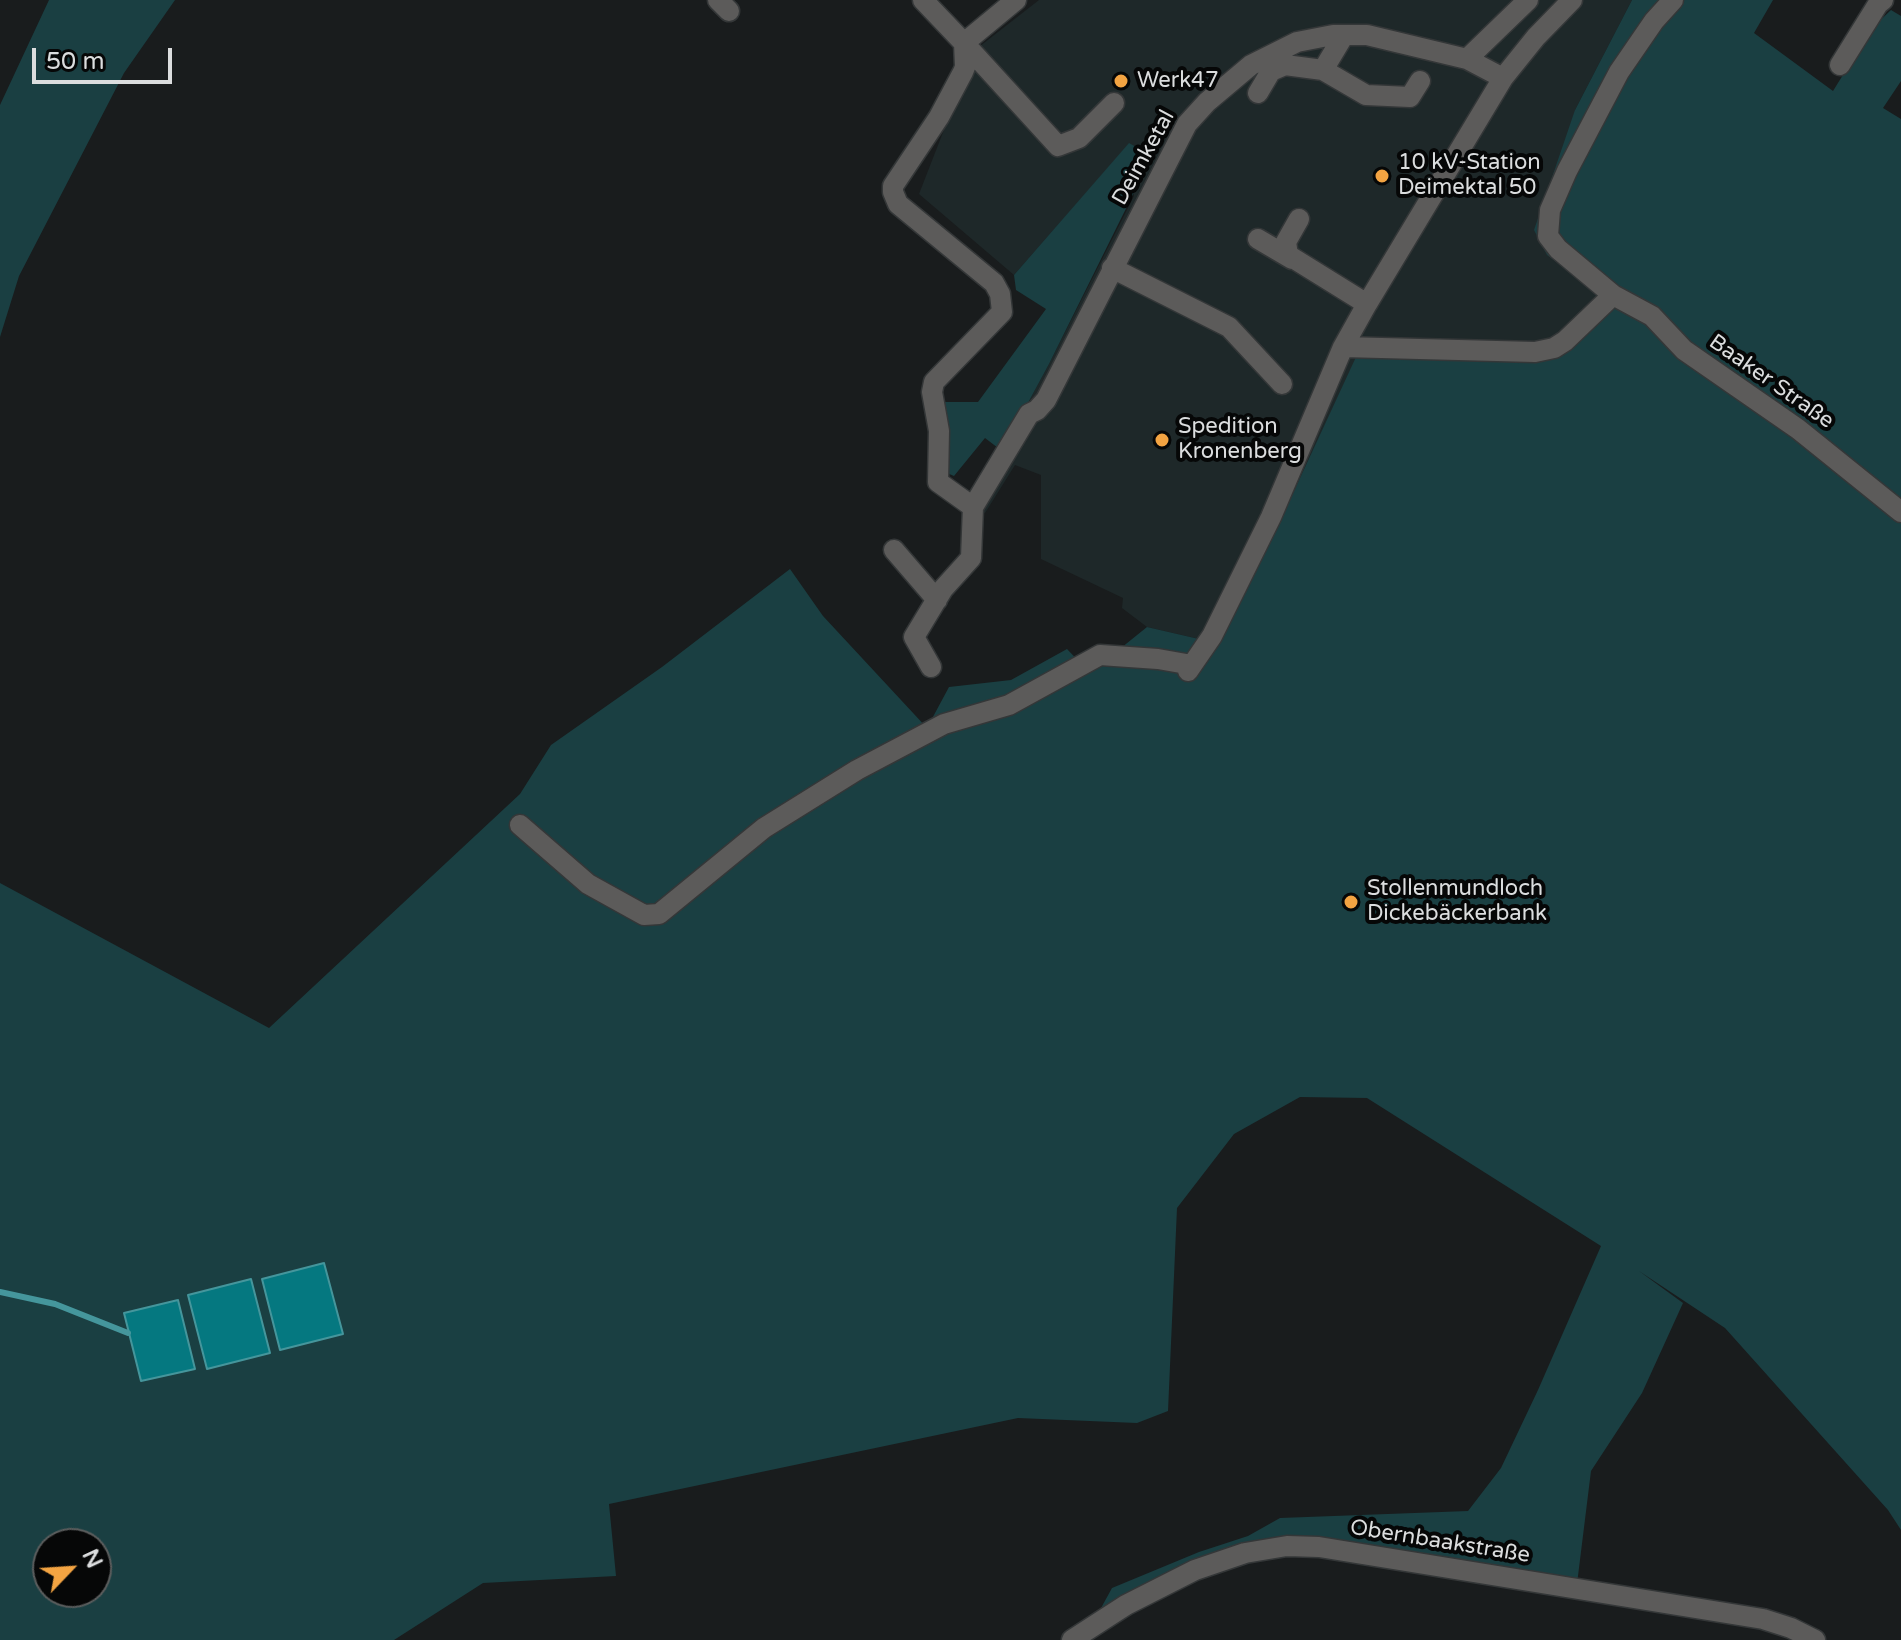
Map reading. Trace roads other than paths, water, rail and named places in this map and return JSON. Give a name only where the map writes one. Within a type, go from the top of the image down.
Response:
[{"type":"street","points":[[923,0],[1058,146],[1079,138],[1114,103]]},
{"type":"street","points":[[964,43],[1016,0]]},
{"type":"street","points":[[1467,59],[1528,0]]},
{"type":"street","points":[[520,825],[588,884],[644,915],[659,914],[764,828],[857,770],[944,724],[1009,705],[1100,655],[1158,659],[1190,668],[1212,636],[1271,517],[1343,347],[1367,304],[1503,78],[1536,37],[1572,0]]},
{"type":"street","name":"Baaker Straße","points":[[1673,0],[1654,21],[1619,72],[1550,210],[1548,236],[1558,249],[1613,295],[1652,316],[1684,350],[1798,429],[1901,512]]},
{"type":"street","points":[[1840,65],[1883,0]]},
{"type":"street","points":[[1323,70],[1344,35]]},
{"type":"street","name":"Deimketal","points":[[973,507],[1029,414],[1046,400],[1187,124],[1207,102],[1251,65],[1297,42],[1367,35],[1467,59],[1503,78]]},
{"type":"street","points":[[931,667],[914,637],[937,600],[971,558],[973,507],[938,482],[939,431],[932,392],[934,382],[1002,312],[1000,294],[994,283],[898,204],[893,186],[939,117],[963,72],[964,43]]},
{"type":"street","points":[[1258,93],[1271,71],[1285,65],[1323,70],[1366,95],[1410,97],[1420,81]]},
{"type":"street","points":[[1292,259],[1288,255],[1286,242],[1299,219]]},
{"type":"street","points":[[1258,239],[1367,304]]},
{"type":"street","points":[[1112,268],[1229,327],[1282,384]]},
{"type":"street","points":[[1343,347],[1535,352],[1554,348],[1565,341],[1613,295]]},
{"type":"street","points":[[894,550],[937,600]]},
{"type":"street","name":"Obernbaakstraße","points":[[1072,1640],[1126,1605],[1195,1570],[1245,1553],[1287,1546],[1319,1547],[1763,1619],[1815,1640]]},
{"type":"water","points":[[324,1263],[343,1334],[280,1350],[262,1279]]},
{"type":"water","points":[[251,1279],[270,1353],[207,1369],[188,1295]]},
{"type":"water","points":[[178,1300],[195,1369],[141,1381],[124,1313]]},
{"type":"waterway","points":[[0,1292],[55,1304],[128,1333]]},
{"type":"place","name":"Werk47","points":[[1121,81]]},
{"type":"place","name":"10 kV-Station Deimektal 50","points":[[1382,176]]},
{"type":"place","name":"Spedition Kronenberg","points":[[1162,440]]},
{"type":"place","name":"Stollenmundloch Dickebäckerbank","points":[[1351,902]]}]
